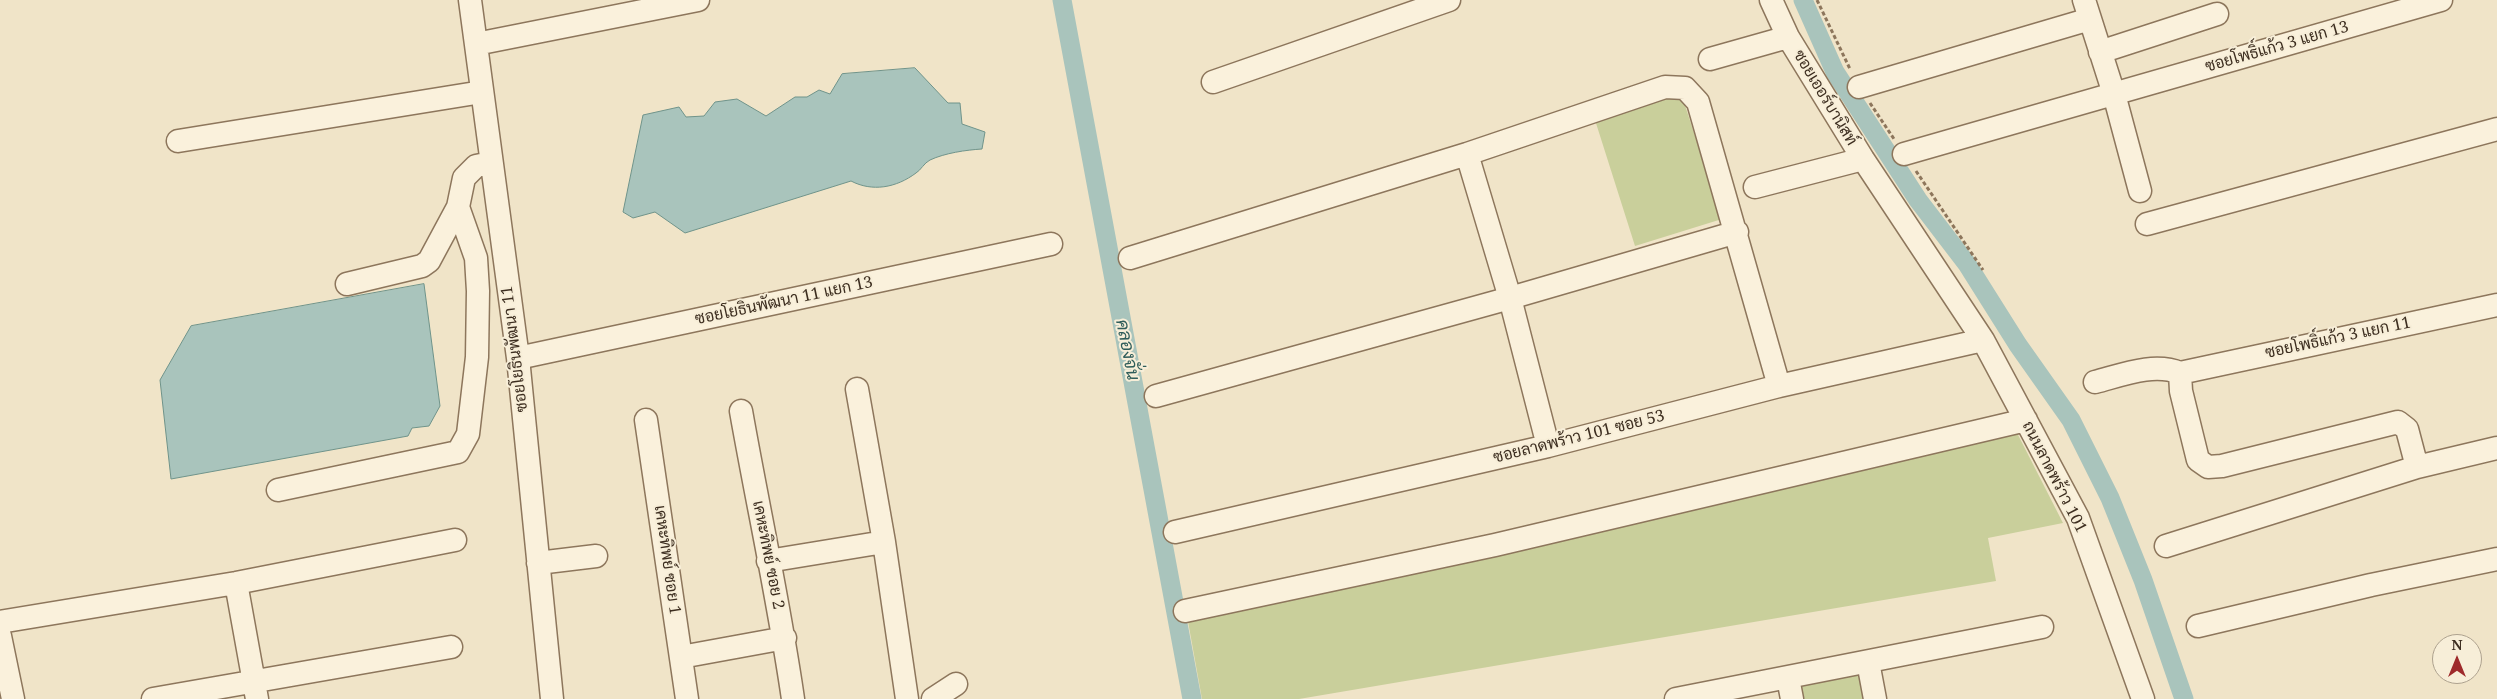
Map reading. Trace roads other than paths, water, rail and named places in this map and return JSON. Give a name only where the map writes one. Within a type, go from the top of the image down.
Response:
[{"type":"street","name":"ซอยโยธินพัฒนา 11","points":[[470,0],[518,358],[552,699]]},
{"type":"street","points":[[476,44],[698,0]]},
{"type":"street","points":[[1213,82],[1449,0]]},
{"type":"street","name":"ซอยเออร์บานิสท์","points":[[1771,0],[1788,37],[1862,159],[1936,269]]},
{"type":"street","name":"ซอยโพธิ์แก้ว 3 แยก 13","points":[[1904,154],[2441,0]]},
{"type":"street","points":[[1859,87],[2087,10],[2114,94],[2140,191]]},
{"type":"street","points":[[2100,52],[2217,14]]},
{"type":"street","name":"ซอยเออร์บานิสท์","points":[[1710,59],[1788,37]]},
{"type":"street","points":[[1130,258],[1467,154],[1665,87],[1685,88],[1698,102],[1737,232],[1779,386]]},
{"type":"street","points":[[178,141],[482,92]]},
{"type":"street","points":[[2148,224],[2497,129]]},
{"type":"street","points":[[1467,154],[1510,298],[1548,446]]},
{"type":"street","name":"ซอยเออร์บานิสท์","points":[[1755,187],[1862,159]]},
{"type":"street","points":[[348,284],[422,266],[429,261],[458,207],[464,178],[468,171],[476,166],[491,162]]},
{"type":"street","points":[[278,490],[458,452],[468,434],[477,357],[478,292],[476,258],[458,207]]},
{"type":"street","points":[[1156,396],[1510,298],[1737,232]]},
{"type":"street","name":"ซอยโยธินพัฒนา 11 แยก 13","points":[[518,358],[1051,244]]},
{"type":"street","name":"ถนนลาดพร้าว 101","points":[[1936,269],[1983,340],[2078,518],[2143,699]]},
{"type":"street","name":"ซอยโพธิ์แก้ว 3 แยก 11","points":[[2180,373],[2497,305]]},
{"type":"street","name":"ซอยลาดพร้าว 101 ซอย 53","points":[[1176,532],[1548,446],[1779,386],[1983,340]]},
{"type":"street","points":[[2096,382],[2150,369],[2168,368],[2180,373],[2181,391],[2198,460],[2208,467],[2222,466],[2398,422],[2407,430],[2417,467]]},
{"type":"street","points":[[857,390],[884,542],[906,699]]},
{"type":"street","name":"เคหะทิพย์ ซอย 2","points":[[741,410],[784,638],[793,699]]},
{"type":"street","name":"เคหะทิพย์ ซอย 1","points":[[646,420],[687,699]]},
{"type":"street","points":[[1186,611],[1495,545],[2026,420]]},
{"type":"street","points":[[2166,546],[2417,467],[2497,448]]},
{"type":"street","points":[[0,622],[236,583],[455,540]]},
{"type":"street","points":[[768,561],[884,542]]},
{"type":"street","points":[[538,563],[596,556]]},
{"type":"street","points":[[2198,626],[2371,585],[2497,559]]},
{"type":"street","points":[[236,583],[256,690]]},
{"type":"street","points":[[1676,699],[1790,689],[1868,662],[2042,627]]},
{"type":"street","points":[[0,636],[13,699]]},
{"type":"street","points":[[681,657],[784,638]]},
{"type":"street","points":[[153,699],[256,690],[451,647]]},
{"type":"street","points":[[1868,662],[1875,699]]},
{"type":"street","points":[[933,699],[956,684]]},
{"type":"water","points":[[915,68],[948,103],[960,103],[962,124],[985,132],[982,149],[942,155],[928,161],[918,172],[908,178],[892,185],[876,187],[851,181],[685,233],[655,212],[633,218],[623,212],[643,115],[679,107],[686,117],[704,116],[715,102],[737,99],[766,116],[795,97],[807,97],[819,90],[830,94],[842,74]]},
{"type":"water","points":[[424,284],[440,406],[429,426],[412,428],[408,436],[171,479],[160,380],[191,326]]},
{"type":"waterway","name":"คลองจั่น","points":[[1062,0],[1192,699]]},
{"type":"waterway","points":[[1803,0],[1835,72],[1918,200],[1967,264],[2018,345],[2071,420],[2110,498],[2143,580],[2184,699]]}]
